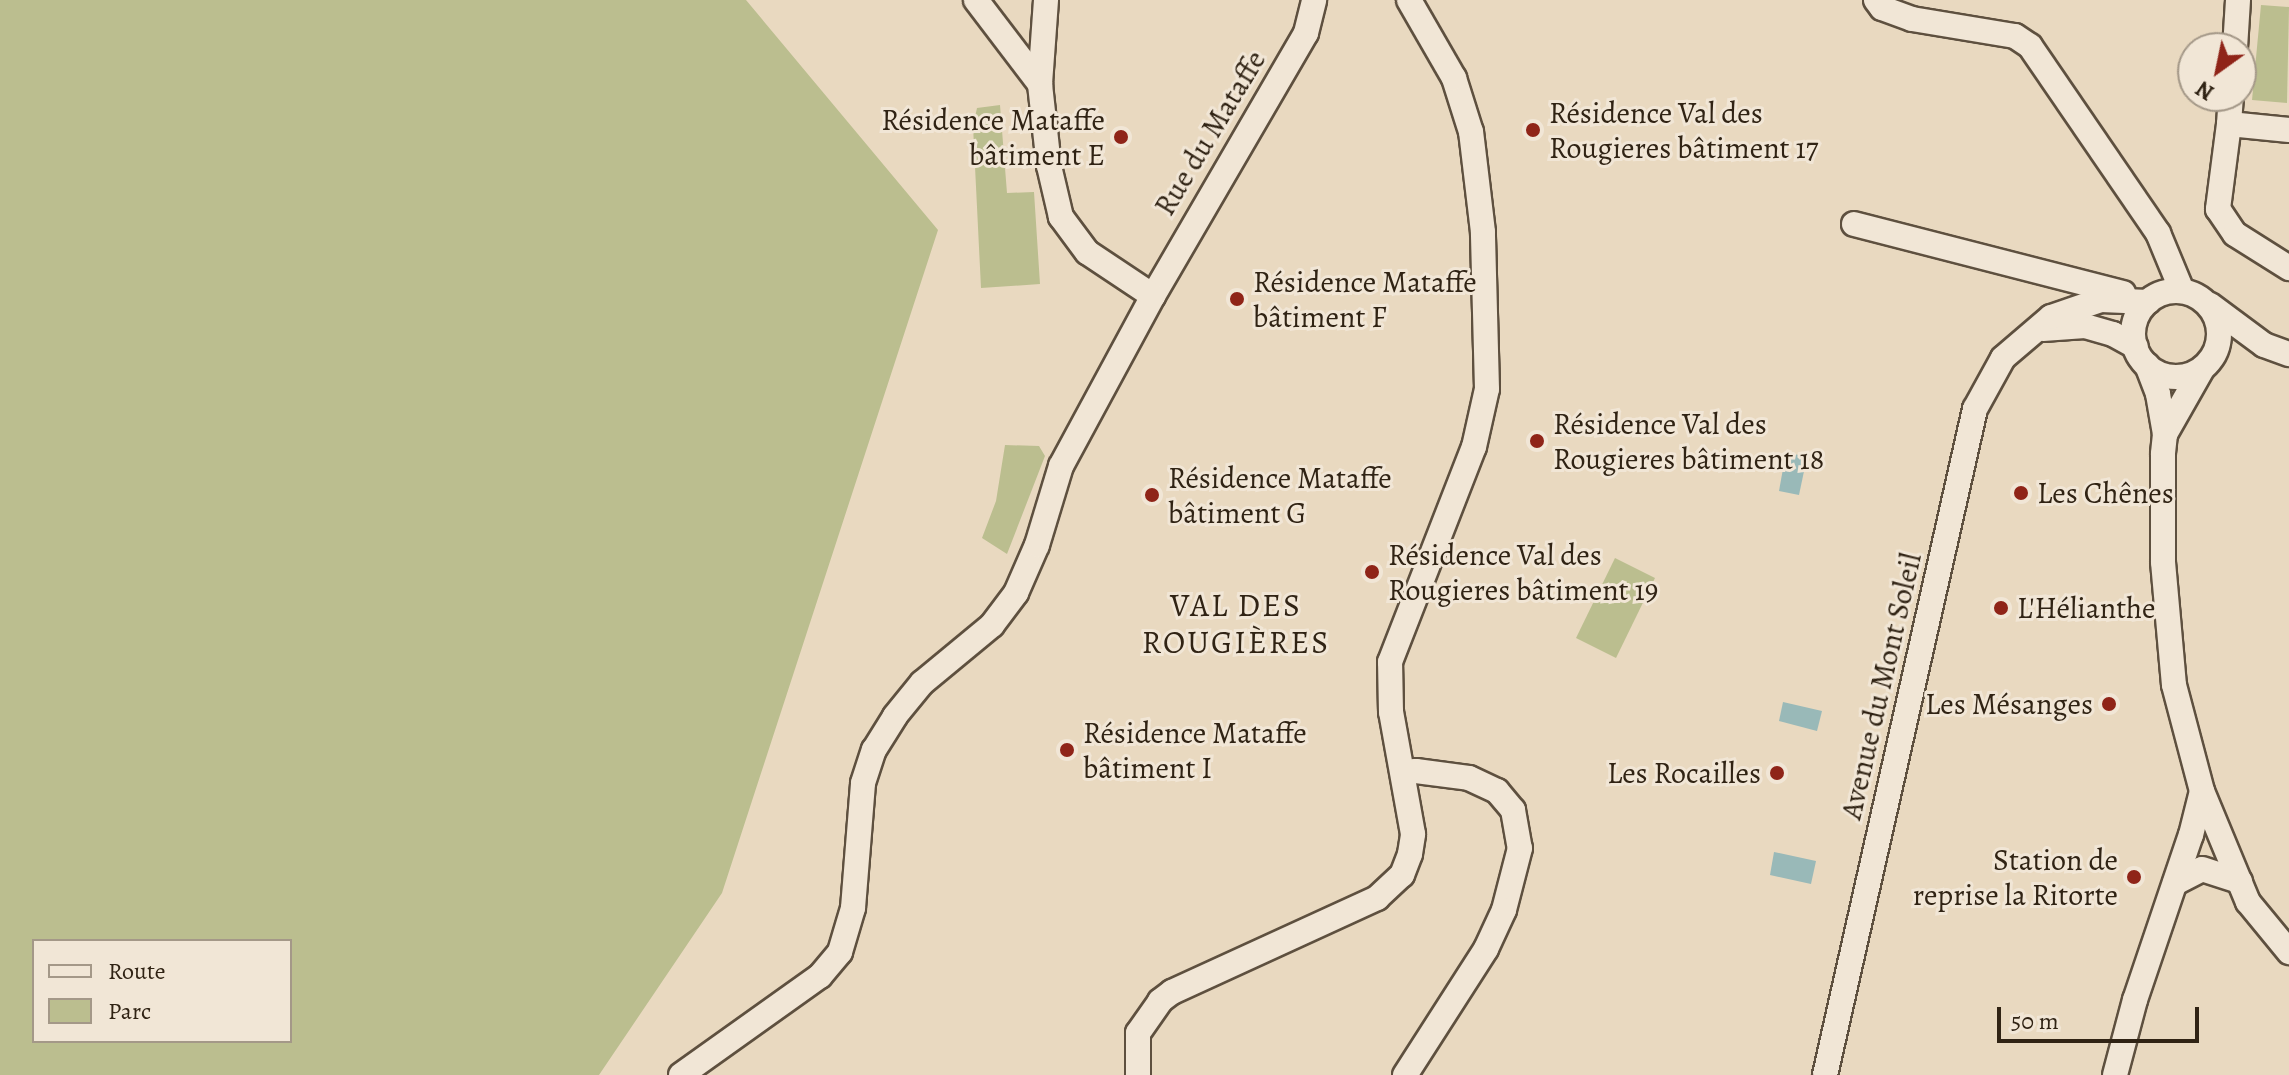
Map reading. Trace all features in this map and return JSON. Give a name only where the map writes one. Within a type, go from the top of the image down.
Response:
[{"type":"street","points":[[976,0],[1040,84]]},
{"type":"street","points":[[1046,0],[1040,84],[1049,166],[1061,217],[1087,252],[1153,296]]},
{"type":"street","name":"Rue du Mataffe","points":[[681,1075],[820,976],[840,952],[853,908],[863,783],[874,750],[908,699],[936,670],[992,625],[1016,593],[1037,545],[1061,466],[1153,296],[1306,33],[1314,0]]},
{"type":"street","points":[[1138,1075],[1138,1033],[1149,1013],[1164,998],[1367,904],[1395,883],[1407,865],[1413,834],[1389,697],[1390,662],[1474,447],[1487,389],[1483,232],[1471,132],[1454,78],[1409,0]]},
{"type":"street","points":[[1876,0],[1882,8],[1912,19],[2015,36],[2030,46],[2158,233],[2182,291]]},
{"type":"street","points":[[2236,32],[2238,0]]},
{"type":"street","points":[[2230,112],[2218,209],[2235,234],[2289,268]]},
{"type":"street","points":[[2229,124],[2289,130]]},
{"type":"street","points":[[1854,224],[2148,301]]},
{"type":"street","points":[[2289,354],[2264,345],[2206,302],[2182,291],[2159,294],[2148,301],[2136,318],[2141,356],[2158,394],[2165,434],[2163,562],[2174,685],[2202,791],[2248,902],[2289,952]]},
{"type":"street","name":"Avenue du Mont Soleil","points":[[1825,1075],[1975,409],[2003,358],[2051,317],[2084,304],[2118,299],[2148,301]]},
{"type":"street","points":[[2165,434],[2217,349],[2218,324],[2206,302]]},
{"type":"street","points":[[2036,330],[2070,324],[2102,329],[2174,377],[2264,345]]},
{"type":"street","points":[[1403,773],[1416,771],[1469,778],[1497,791],[1513,810],[1520,848],[1504,910],[1486,949],[1405,1075]]},
{"type":"street","points":[[2115,1075],[2135,1000],[2202,791]]},
{"type":"street","points":[[2175,883],[2202,869],[2240,881]]},
{"type":"green space","points":[[0,0],[746,0],[938,230],[722,893],[599,1075],[0,1075]]},
{"type":"green space","points":[[2261,5],[2289,7],[2287,103],[2257,100]]},
{"type":"green space","points":[[1000,105],[1007,193],[1034,192],[1040,284],[981,288],[973,126],[977,108]]},
{"type":"green space","points":[[1005,445],[1039,446],[1045,456],[1007,554],[982,538],[996,501]]},
{"type":"green space","points":[[1615,558],[1655,578],[1616,658],[1576,638]]},
{"type":"water","points":[[1786,452],[1807,457],[1799,495],[1779,491]]},
{"type":"water","points":[[1783,702],[1822,711],[1817,731],[1779,721]]},
{"type":"water","points":[[1774,852],[1816,861],[1811,884],[1770,875]]},
{"type":"place","name":"Résidence Val des Rougieres bâtiment 17","points":[[1533,130]]},
{"type":"place","name":"Résidence Mataffe bâtiment E","points":[[1121,137]]},
{"type":"place","name":"Résidence Mataffe bâtiment F","points":[[1237,299]]},
{"type":"place","name":"Résidence Val des Rougieres bâtiment 18","points":[[1537,441]]},
{"type":"place","name":"Les Chênes","points":[[2021,493]]},
{"type":"place","name":"Résidence Mataffe bâtiment G","points":[[1152,495]]},
{"type":"place","name":"Résidence Val des Rougieres bâtiment 19","points":[[1372,572]]},
{"type":"place","name":"L'Hélianthe","points":[[2001,608]]},
{"type":"place","name":"Les Mésanges","points":[[2109,704]]},
{"type":"place","name":"Résidence Mataffe bâtiment I","points":[[1067,750]]},
{"type":"place","name":"Les Rocailles","points":[[1777,773]]},
{"type":"place","name":"Station de reprise la Ritorte","points":[[2134,877]]},
{"type":"district","name":"VAL DES ROUGIÈRES","points":[[1236,624]]}]
